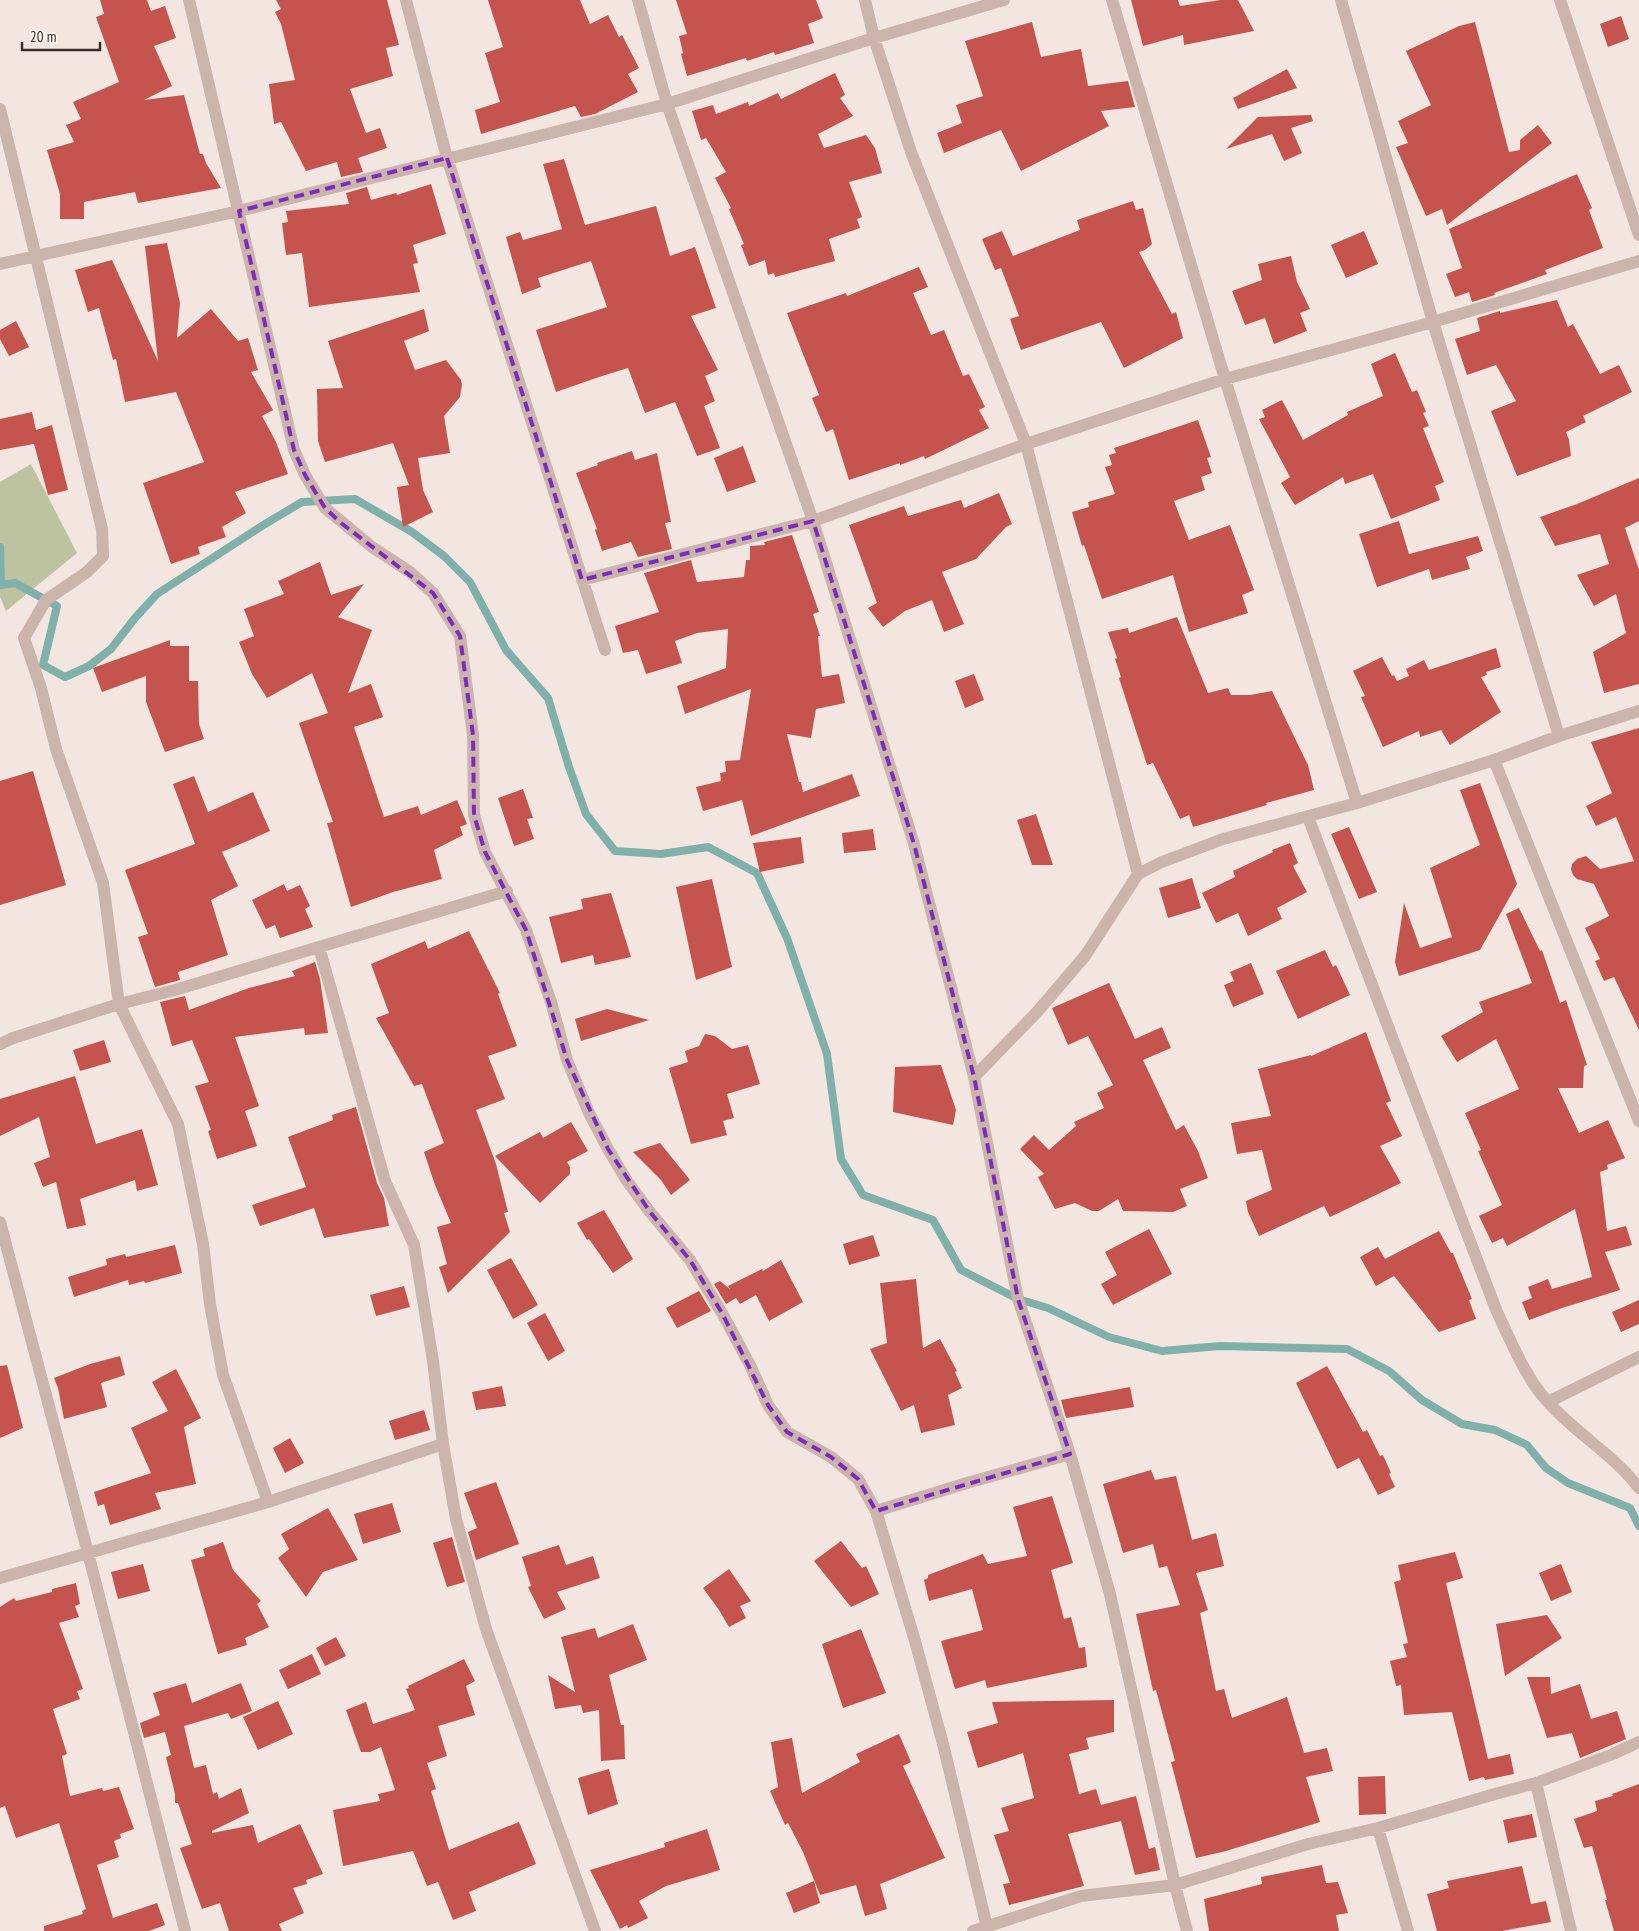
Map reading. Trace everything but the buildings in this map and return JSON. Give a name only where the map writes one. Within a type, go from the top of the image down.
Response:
[{"type":"street","points":[[189,0],[294,450],[304,474],[325,508],[341,523],[410,572],[433,593],[460,636],[472,735],[474,815],[485,852],[526,930],[551,1002],[567,1060],[589,1113],[618,1165],[650,1212],[690,1260],[722,1312],[750,1365],[768,1405],[787,1432],[832,1457],[858,1479],[876,1512],[915,1641],[943,1744],[988,1929]]},
{"type":"street","points":[[406,0],[447,158],[605,650]]},
{"type":"street","points":[[638,0],[667,104],[813,521],[914,844],[974,1077],[1018,1299],[1070,1454],[1110,1594],[1187,1931]]},
{"type":"street","points":[[865,0],[874,38],[911,152],[1026,444],[1138,874]]},
{"type":"street","points":[[0,264],[239,211],[667,104],[874,38],[1004,0]]},
{"type":"street","points":[[1112,0],[1225,379],[1357,803]]},
{"type":"street","points":[[1340,0],[1433,322],[1559,736]]},
{"type":"street","points":[[1560,0],[1639,235]]},
{"type":"street","points":[[0,109],[102,529],[103,556],[87,572],[46,600],[24,638],[41,688],[56,749],[103,884],[119,1004],[178,1124],[203,1244],[210,1304],[223,1375],[268,1502]]},
{"type":"street","points":[[582,580],[813,521],[1026,444],[1225,379],[1433,322],[1639,261]]},
{"type":"street","points":[[974,1077],[1037,1012],[1085,956],[1138,874],[1162,862],[1223,839],[1357,803],[1494,760],[1559,736],[1639,711]]},
{"type":"street","points":[[1494,760],[1639,1121]]},
{"type":"street","points":[[1308,817],[1497,1312],[1524,1370],[1548,1402],[1626,1472],[1639,1488]]},
{"type":"street","points":[[0,1044],[13,1038],[119,1004],[175,990],[507,891]]},
{"type":"street","points":[[319,947],[385,1181],[414,1245],[456,1519],[486,1629],[595,1931]]},
{"type":"street","points":[[0,1222],[88,1553],[185,1931]]},
{"type":"street","points":[[1548,1402],[1639,1357]]},
{"type":"street","points":[[0,1578],[268,1502],[443,1444]]},
{"type":"street","points":[[876,1512],[966,1482],[1070,1454]]},
{"type":"street","points":[[972,1931],[988,1929],[1081,1896],[1175,1885],[1308,1844],[1378,1828],[1536,1783],[1613,1754],[1639,1742]]},
{"type":"street","points":[[1536,1783],[1571,1931]]},
{"type":"street","points":[[1378,1828],[1408,1931]]},
{"type":"highlighted area","points":[[447,158],[582,580],[813,521],[914,844],[974,1077],[1018,1299],[1070,1454],[876,1511],[858,1479],[831,1457],[787,1432],[768,1405],[722,1313],[690,1260],[650,1212],[608,1149],[567,1060],[526,930],[485,852],[474,815],[473,735],[460,636],[433,593],[341,523],[325,508],[305,475],[294,450],[239,211]]},
{"type":"green space","points":[[31,464],[77,553],[6,611],[0,597],[0,482]]},
{"type":"waterway","points":[[0,547],[1,585],[15,583],[57,606],[43,665],[65,677],[89,666],[111,649],[157,594],[302,502],[355,499],[412,532],[444,556],[470,582],[506,650],[548,698],[569,767],[586,814],[615,851],[661,854],[708,847],[757,873],[787,938],[827,1054],[841,1159],[863,1195],[933,1220],[961,1270],[1018,1299],[1048,1308],[1109,1337],[1162,1351],[1220,1346],[1347,1349],[1389,1371],[1422,1400],[1462,1424],[1495,1430],[1527,1445],[1546,1468],[1568,1483],[1630,1508],[1639,1526]]}]
